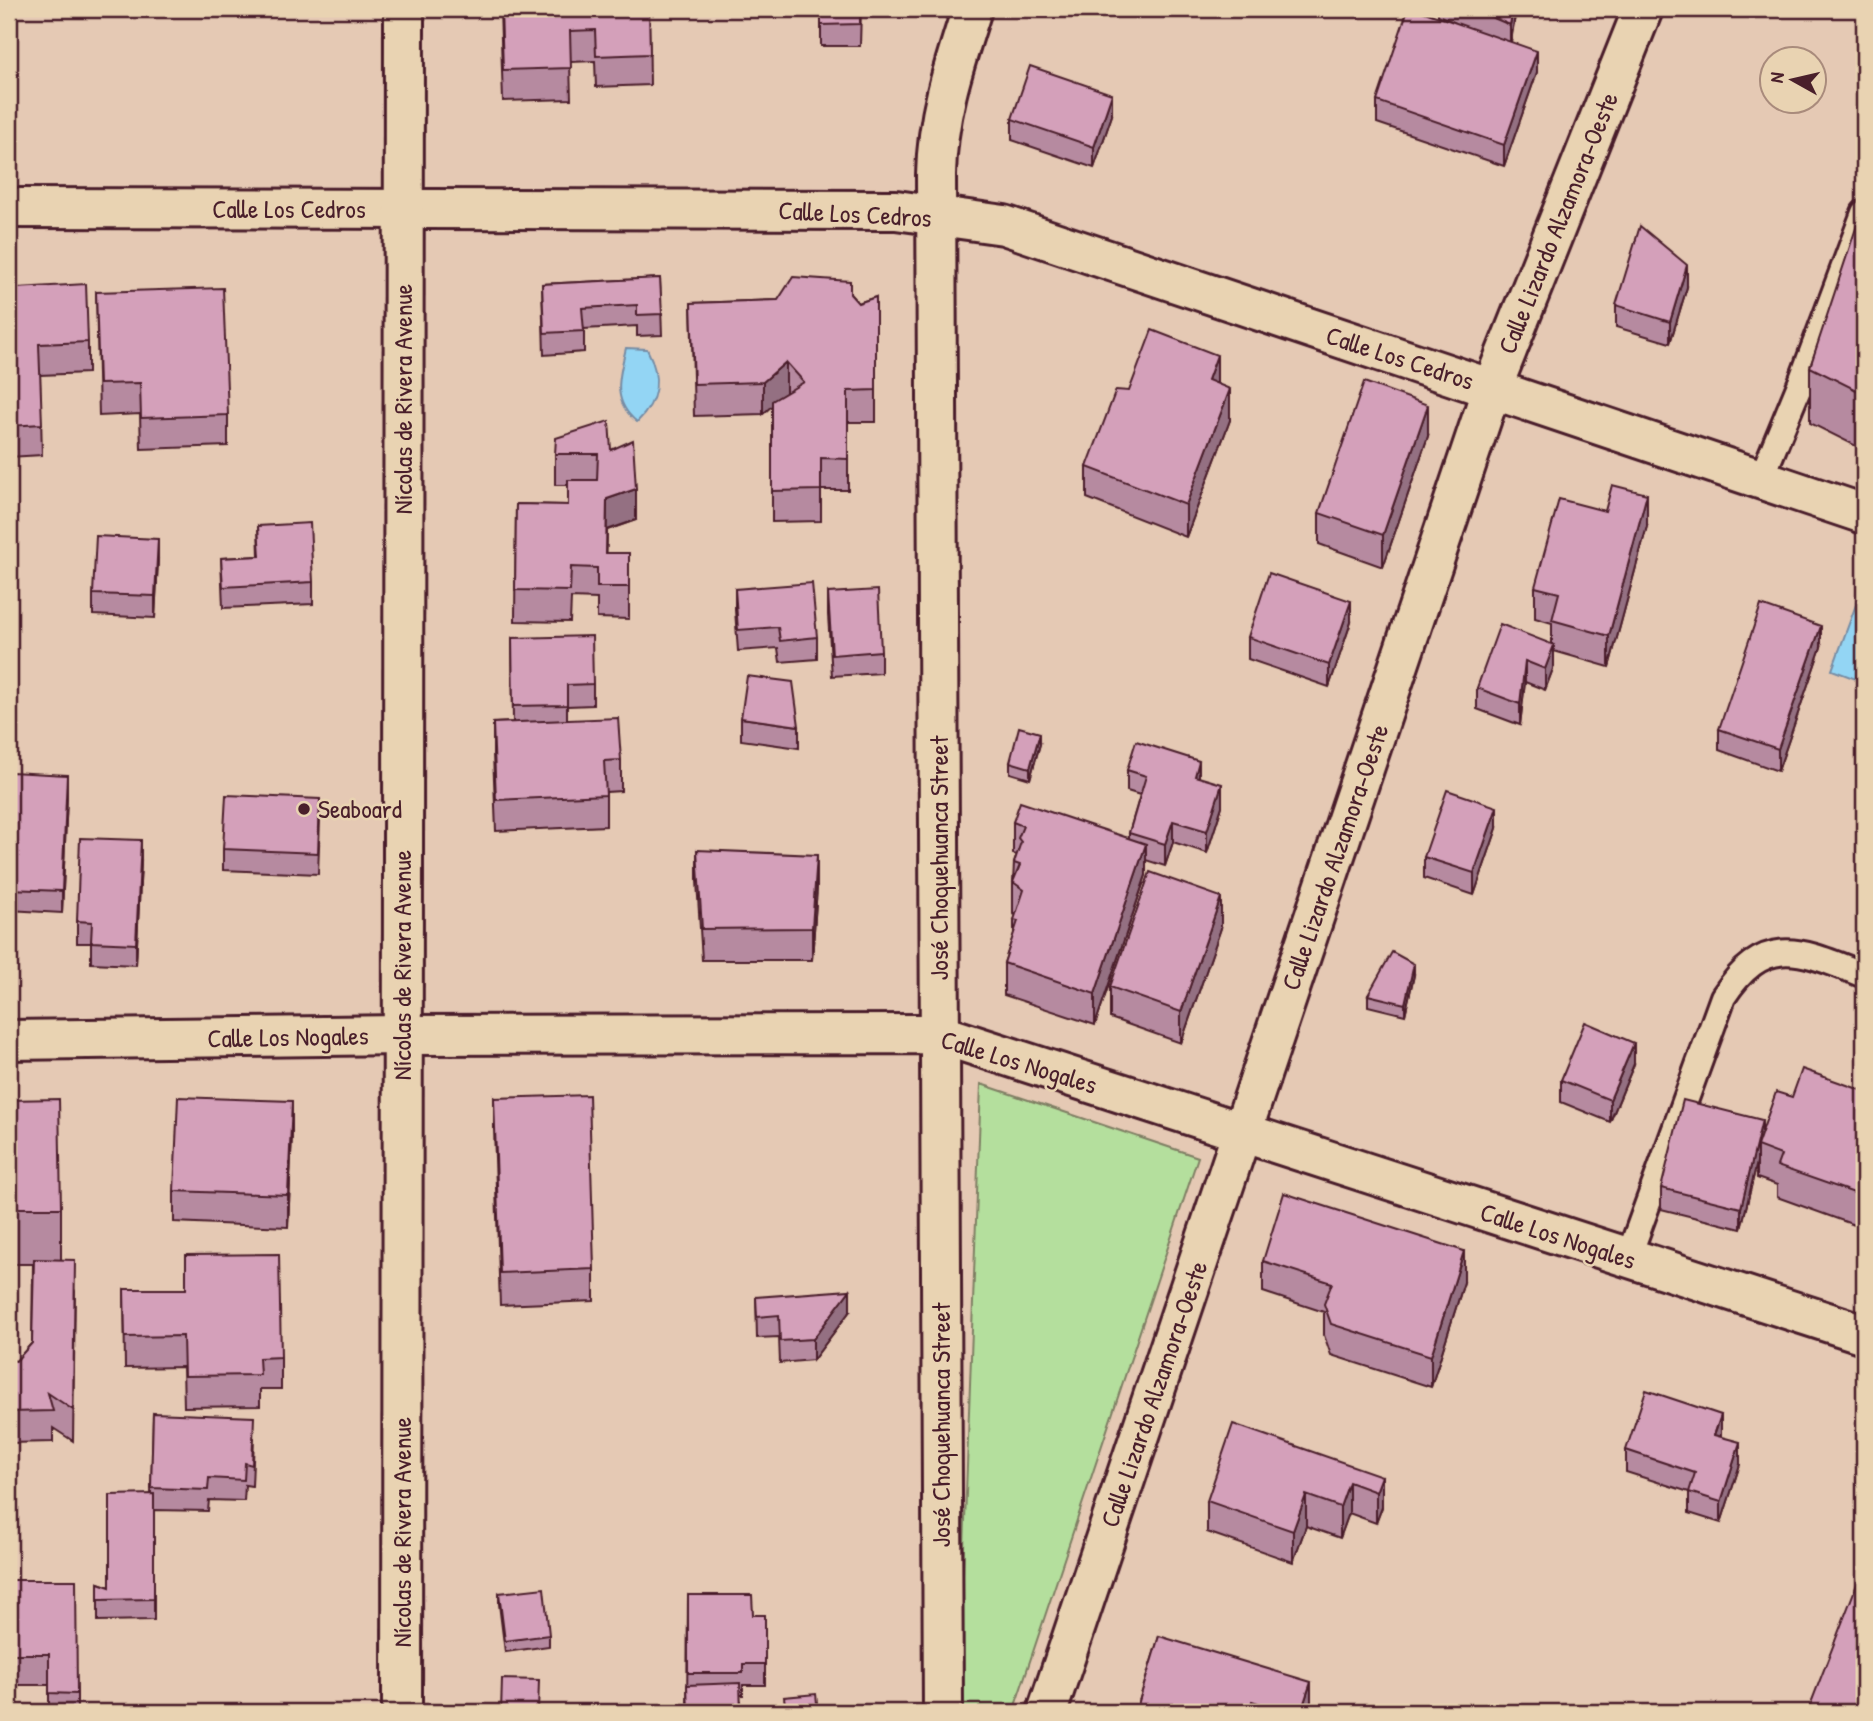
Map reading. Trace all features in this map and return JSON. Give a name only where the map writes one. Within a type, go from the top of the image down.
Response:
[{"type":"street","name":"Nícolas de Rivera Avenue","points":[[402,1712],[404,9]]},
{"type":"street","name":"José Choquehuanca Street","points":[[943,1712],[937,138],[954,64],[972,9]]},
{"type":"street","name":"Calle Lizardo Alzamora-Oeste","points":[[1047,1712],[1492,388],[1643,9]]},
{"type":"street","name":"Calle Los Cedros","points":[[9,208],[896,210],[1004,225],[1864,514]]},
{"type":"street","name":"Calle Los Nogales","points":[[9,1040],[402,1035],[939,1034],[1864,1334]]},
{"type":"lane","points":[[1761,479],[1801,382],[1864,213]]},
{"type":"lane","points":[[1628,1258],[1723,997],[1735,978],[1752,962],[1773,953],[1803,952],[1864,975]]},
{"type":"green space","points":[[981,1084],[1198,1157],[1013,1712],[958,1712]]},
{"type":"water","points":[[626,348],[647,349],[655,369],[654,396],[645,414],[637,422],[623,406],[620,397],[620,379]]},
{"type":"water","points":[[1857,602],[1864,605],[1864,671],[1861,681],[1832,670]]},
{"type":"building","points":[[501,9],[649,9],[650,54],[596,56],[595,30],[570,31],[571,68],[503,70]]},
{"type":"building","points":[[821,9],[860,9],[860,24],[821,25]]},
{"type":"building","points":[[1408,9],[1416,9],[1537,51],[1504,145],[1377,101]]},
{"type":"building","points":[[1473,9],[1513,9],[1510,25]]},
{"type":"building","points":[[1030,66],[1112,94],[1094,147],[1012,119]]},
{"type":"building","points":[[1861,213],[1864,214],[1864,394],[1810,367]]},
{"type":"building","points":[[1640,226],[1687,265],[1670,322],[1616,305]]},
{"type":"building","points":[[16,267],[17,288],[86,284],[88,342],[39,344],[42,424],[9,426],[9,268]]},
{"type":"building","points":[[793,277],[850,281],[850,294],[858,303],[876,297],[876,390],[848,391],[848,459],[821,458],[821,490],[772,491],[772,401],[804,382],[786,362],[763,382],[694,384],[691,303],[778,300]]},
{"type":"building","points":[[660,278],[662,314],[637,315],[637,305],[582,308],[584,331],[544,333],[542,284]]},
{"type":"building","points":[[223,288],[228,415],[141,418],[140,383],[99,384],[96,292]]},
{"type":"building","points":[[1152,330],[1217,355],[1208,380],[1230,389],[1186,505],[1087,467],[1116,390],[1129,391]]},
{"type":"building","points":[[1364,382],[1428,405],[1383,535],[1319,513]]},
{"type":"building","points":[[609,421],[611,450],[633,440],[636,489],[607,499],[606,553],[629,553],[629,587],[597,587],[597,568],[571,567],[570,591],[515,590],[516,504],[568,505],[568,480],[597,480],[598,454],[555,454],[556,438]]},
{"type":"building","points":[[1612,485],[1647,494],[1609,636],[1552,620],[1559,593],[1535,587],[1559,499],[1605,511]]},
{"type":"building","points":[[310,523],[313,582],[223,587],[221,558],[260,556],[258,526]]},
{"type":"building","points":[[96,536],[158,539],[155,596],[93,594]]},
{"type":"building","points":[[1269,573],[1351,601],[1329,665],[1248,637]]},
{"type":"building","points":[[812,583],[817,637],[780,641],[778,627],[738,630],[735,589]]},
{"type":"building","points":[[878,590],[881,651],[832,655],[828,593]]},
{"type":"building","points":[[1761,605],[1821,626],[1778,749],[1719,729]]},
{"type":"building","points":[[1500,624],[1554,645],[1545,669],[1525,661],[1520,704],[1477,688]]},
{"type":"building","points":[[592,636],[593,684],[567,685],[567,705],[513,706],[512,638]]},
{"type":"building","points":[[747,676],[793,682],[799,726],[741,718]]},
{"type":"building","points":[[618,718],[621,760],[604,761],[606,795],[496,800],[493,723]]},
{"type":"building","points":[[1019,727],[1040,733],[1030,768],[1010,762]]},
{"type":"building","points":[[1136,741],[1199,761],[1195,776],[1222,784],[1207,831],[1173,821],[1165,844],[1129,833],[1146,776],[1127,770]]},
{"type":"building","points":[[11,772],[67,775],[62,891],[9,889]]},
{"type":"building","points":[[1447,790],[1497,807],[1474,873],[1424,857]]},
{"type":"building","points":[[226,795],[320,799],[318,853],[223,849]]},
{"type":"building","points":[[1020,802],[1146,844],[1095,994],[1004,963],[1018,921],[1014,920],[1024,890],[1013,882],[1020,865],[1014,863],[1023,826],[1013,822]]},
{"type":"building","points":[[80,838],[141,840],[136,944],[91,942],[92,922],[77,921]]},
{"type":"building","points":[[697,850],[817,855],[812,928],[702,929]]},
{"type":"building","points":[[1150,872],[1221,897],[1181,1012],[1110,987]]},
{"type":"building","points":[[1392,952],[1414,964],[1405,1004],[1368,995]]},
{"type":"building","points":[[1585,1022],[1634,1043],[1610,1100],[1561,1080]]},
{"type":"building","points":[[1802,1069],[1864,1091],[1864,1175],[1857,1194],[1777,1166],[1781,1155],[1757,1146],[1776,1092],[1792,1097]]},
{"type":"building","points":[[589,1095],[594,1269],[500,1273],[494,1098]]},
{"type":"building","points":[[178,1097],[292,1101],[288,1195],[174,1191]]},
{"type":"building","points":[[59,1099],[61,1208],[9,1208],[9,1100]]},
{"type":"building","points":[[1683,1100],[1762,1120],[1741,1208],[1661,1188]]},
{"type":"building","points":[[1284,1193],[1464,1251],[1431,1356],[1331,1324],[1324,1304],[1332,1283],[1263,1261]]},
{"type":"building","points":[[279,1254],[281,1357],[259,1358],[260,1375],[184,1376],[183,1336],[125,1337],[124,1289],[186,1289],[186,1255]]},
{"type":"building","points":[[34,1259],[75,1260],[73,1410],[48,1393],[53,1411],[9,1412],[9,1360],[16,1361],[32,1343]]},
{"type":"building","points":[[850,1290],[813,1339],[780,1341],[779,1315],[757,1317],[756,1297]]},
{"type":"building","points":[[1646,1390],[1721,1415],[1714,1435],[1740,1442],[1721,1502],[1689,1492],[1695,1473],[1626,1450]]},
{"type":"building","points":[[153,1413],[254,1417],[252,1465],[245,1463],[244,1480],[209,1478],[208,1490],[151,1488]]},
{"type":"building","points":[[1233,1424],[1382,1476],[1376,1492],[1349,1482],[1340,1507],[1306,1495],[1293,1531],[1207,1501]]},
{"type":"building","points":[[154,1494],[154,1599],[98,1600],[98,1583],[110,1587],[110,1495]]},
{"type":"building","points":[[1864,1566],[1864,1712],[1808,1711]]},
{"type":"building","points":[[9,1580],[76,1580],[77,1694],[49,1693],[49,1654],[9,1654]]},
{"type":"building","points":[[544,1588],[549,1635],[505,1641],[499,1593]]},
{"type":"building","points":[[688,1595],[752,1595],[753,1615],[765,1615],[765,1664],[743,1664],[743,1673],[688,1673]]},
{"type":"building","points":[[1159,1636],[1311,1682],[1301,1712],[1287,1712],[1252,1701],[1249,1712],[1144,1712],[1145,1710],[1137,1708]]},
{"type":"building","points":[[502,1679],[539,1680],[538,1712],[501,1712]]},
{"type":"building","points":[[740,1683],[741,1712],[688,1712],[687,1685]]},
{"type":"building","points":[[816,1694],[818,1712],[786,1712],[784,1697]]},
{"type":"place","name":"Seaboard","points":[[304,809]]}]
